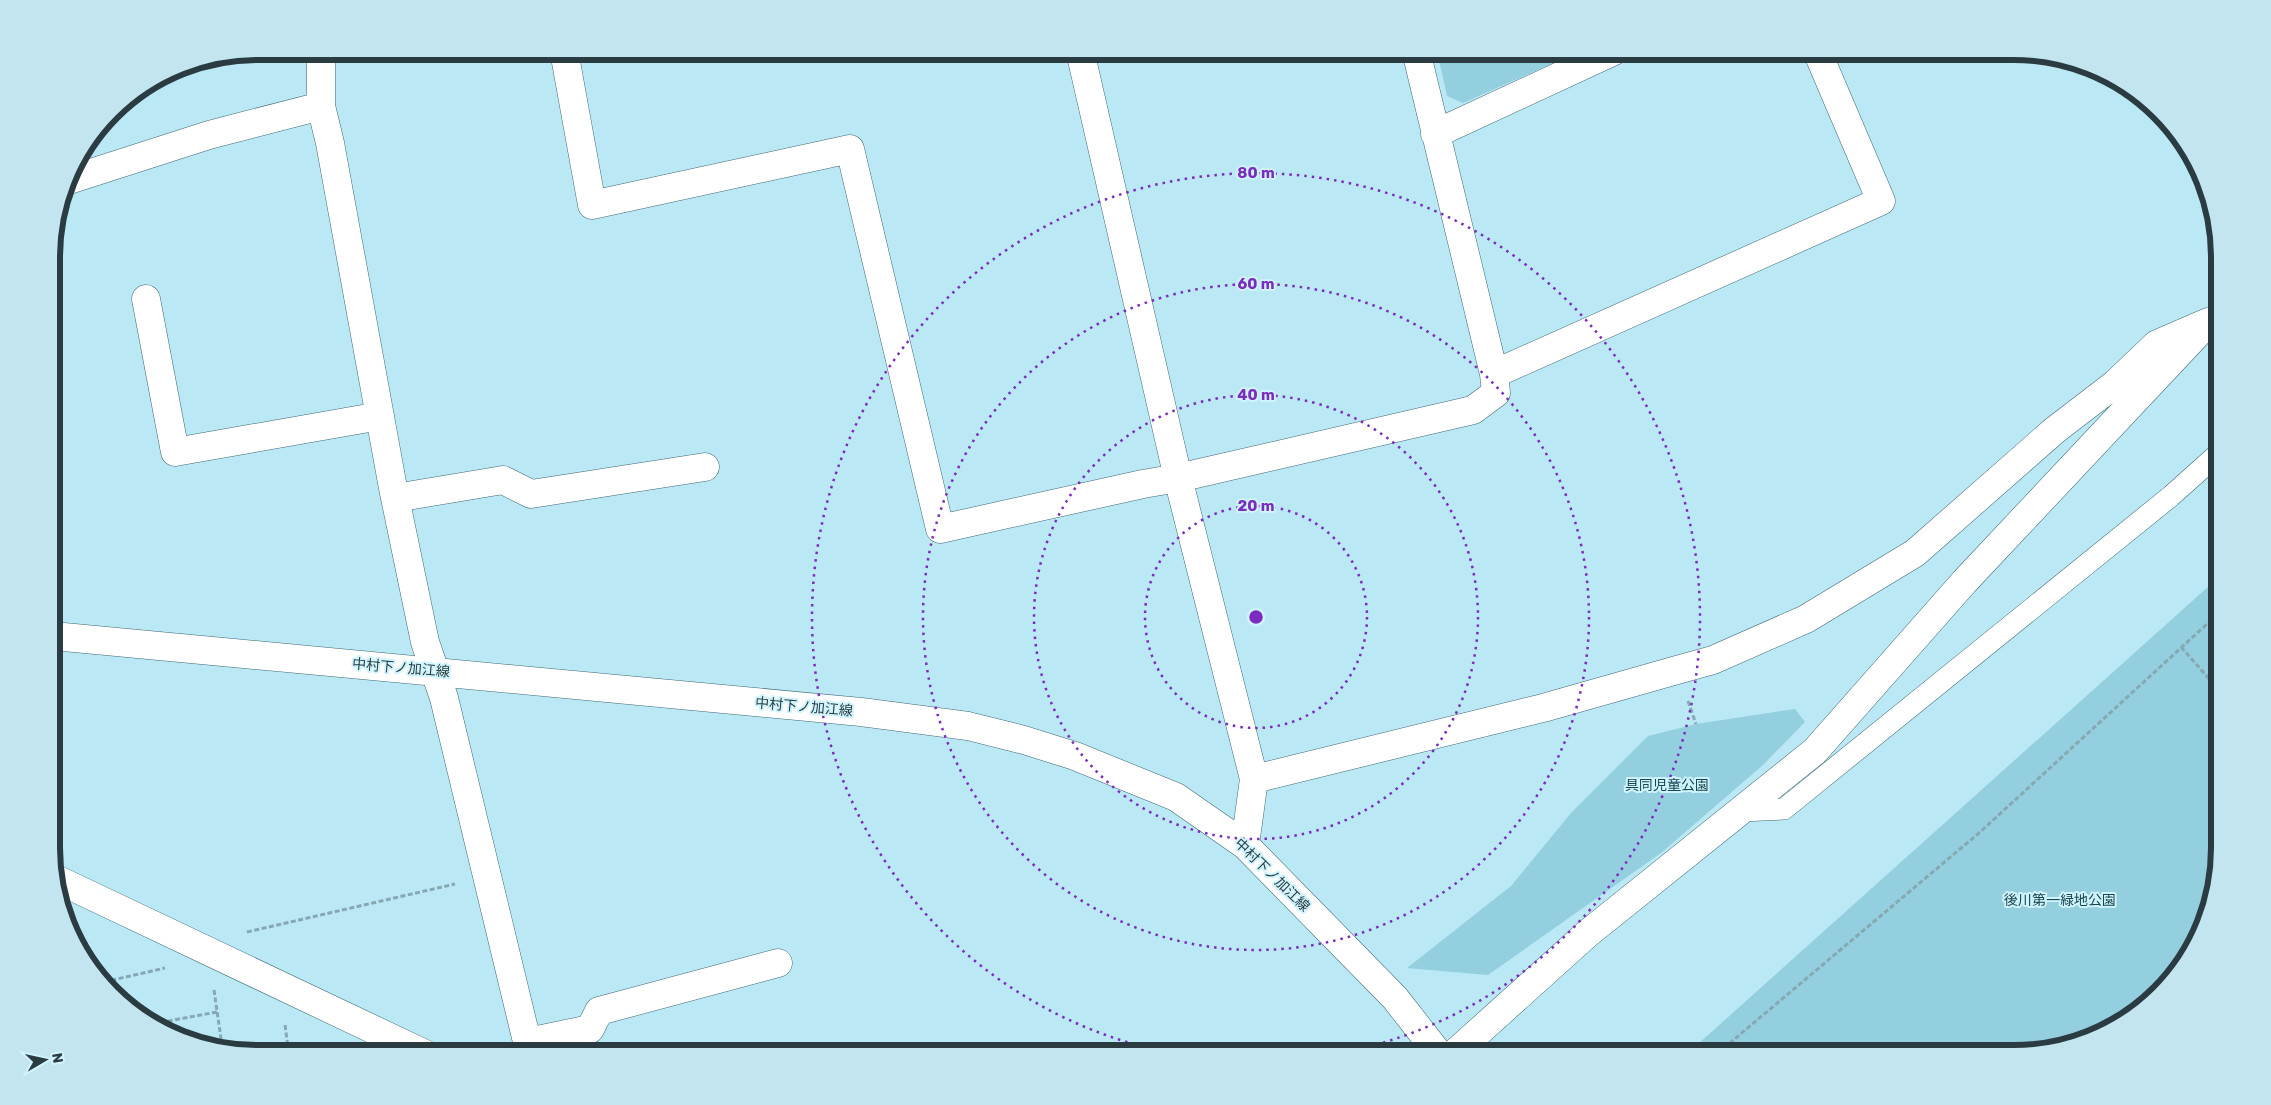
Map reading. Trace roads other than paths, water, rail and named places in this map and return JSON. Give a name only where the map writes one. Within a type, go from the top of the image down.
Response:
[{"type":"street","points":[[321,60],[322,106],[395,498],[425,642],[433,671],[444,698],[528,1045]]},
{"type":"street","points":[[566,60],[592,205],[850,150],[940,529],[1178,478],[1473,410],[1496,393],[1494,374],[1418,60]]},
{"type":"street","points":[[1082,60],[1178,478],[1254,779],[1246,845]]},
{"type":"street","points":[[1435,134],[1595,60]]},
{"type":"street","points":[[1494,374],[1881,200],[1821,60]]},
{"type":"street","points":[[77,177],[209,135],[322,106]]},
{"type":"street","points":[[146,299],[175,452],[380,416]]},
{"type":"street","points":[[1254,779],[1543,708],[1686,668],[1712,660],[1806,619],[1914,553],[2055,430],[2115,384],[2157,344],[2211,318]]},
{"type":"street","points":[[1465,1045],[1587,934],[1815,751],[1965,581],[2211,319]]},
{"type":"street","points":[[395,498],[503,480],[531,494],[705,467]]},
{"type":"street","name":"中村下ノ加江線","points":[[60,637],[852,711],[968,726],[1075,756],[1176,797],[1246,845],[1395,998],[1431,1045]]},
{"type":"street","points":[[63,883],[208,953],[406,1045]]},
{"type":"street","points":[[539,1045],[590,1029],[599,1011],[778,963]]},
{"type":"lane","points":[[1741,811],[1784,809],[2171,496],[2211,460]]},
{"type":"park label","name":"具同児童公園","points":[[1667,785]]},
{"type":"park label","name":"後川第一緑地公園","points":[[2060,900]]}]
